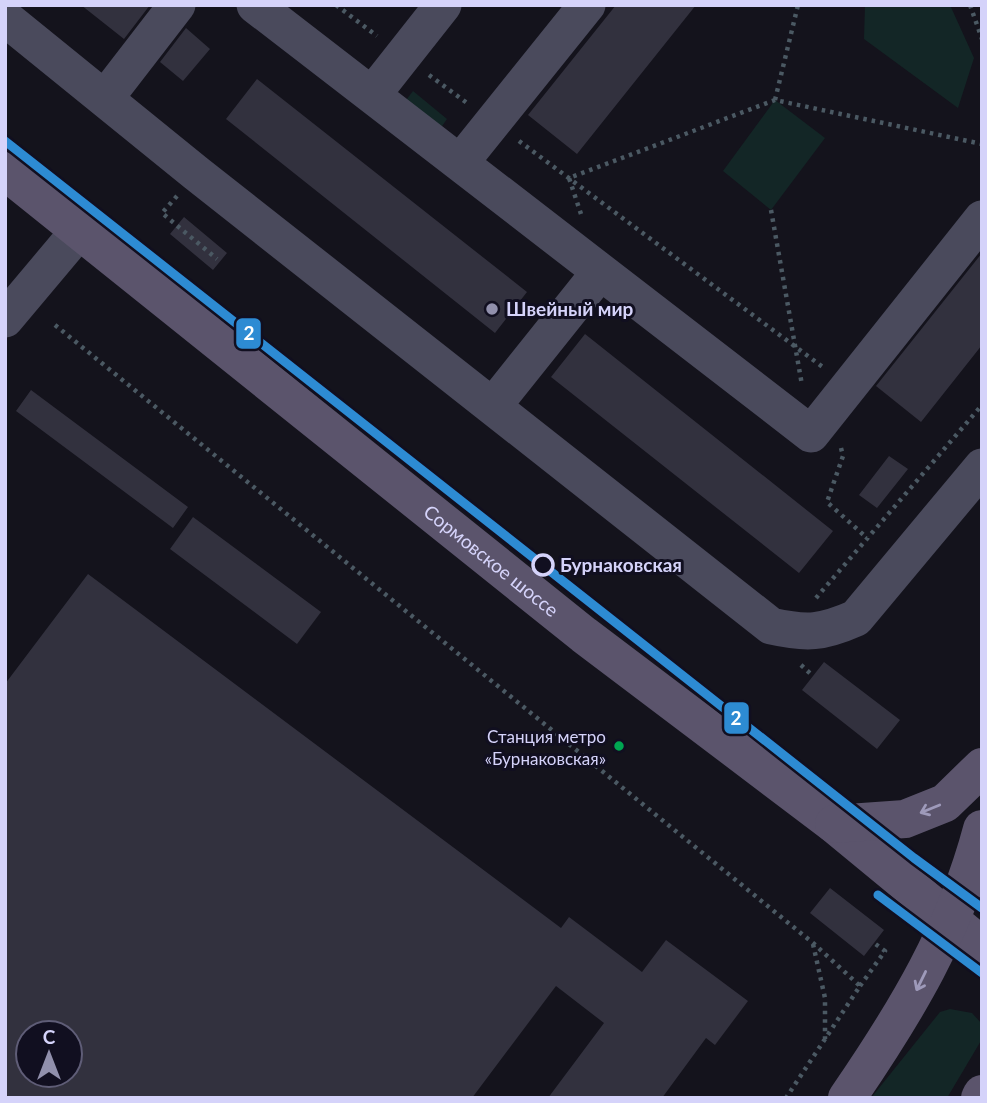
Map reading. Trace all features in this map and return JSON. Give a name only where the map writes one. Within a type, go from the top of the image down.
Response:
[{"type":"main road","name":"Сормовское шоссе","points":[[5,171],[584,635],[834,824],[982,946]]},
{"type":"main road","points":[[834,824],[905,819],[945,803],[982,767]]},
{"type":"main road","points":[[847,1098],[901,1020],[970,874],[982,829]]},
{"type":"lane","points":[[106,97],[177,5]]},
{"type":"lane","points":[[255,5],[600,272],[831,409],[982,219]]},
{"type":"lane","points":[[372,95],[443,5]]},
{"type":"lane","points":[[460,163],[587,5]]},
{"type":"lane","points":[[5,18],[106,97],[196,173],[771,626],[800,632],[827,631],[856,618],[982,467]]},
{"type":"lane","points":[[5,319],[79,231]]},
{"type":"lane","points":[[493,405],[600,272]]},
{"type":"path","points":[[336,5],[795,346],[831,409]]},
{"type":"path","points":[[775,100],[798,5]]},
{"type":"path","points":[[970,5],[982,39]]},
{"type":"path","points":[[569,178],[775,100],[982,144]]},
{"type":"path","points":[[569,178],[585,225]]},
{"type":"path","points":[[771,210],[795,346],[831,409],[843,457],[827,502],[867,538]]},
{"type":"path","points":[[177,225],[217,259]]},
{"type":"path","points":[[55,325],[813,943],[860,986]]},
{"type":"path","points":[[813,676],[792,656],[816,597],[982,405]]},
{"type":"path","points":[[813,943],[825,998],[825,1039]]},
{"type":"path","points":[[786,1098],[885,951],[874,943]]},
{"type":"green space","points":[[865,5],[950,5],[974,58],[958,108],[864,39]]},
{"type":"green space","points":[[413,91],[447,119],[433,139],[397,112]]},
{"type":"green space","points":[[775,100],[825,138],[771,210],[723,171]]},
{"type":"green space","points":[[950,1009],[972,1013],[982,1024],[982,1039],[947,1098],[871,1098],[940,1012]]},
{"type":"building","points":[[81,5],[150,5],[124,39]]},
{"type":"building","points":[[616,5],[696,5],[577,154],[528,115]]},
{"type":"building","points":[[186,28],[210,49],[183,81],[160,62]]},
{"type":"building","points":[[257,79],[527,292],[495,333],[226,119]]},
{"type":"building","points":[[184,217],[227,253],[213,270],[170,234]]},
{"type":"building","points":[[982,253],[982,345],[921,422],[876,386]]},
{"type":"building","points":[[585,334],[833,531],[799,573],[551,377]]},
{"type":"building","points":[[31,390],[188,507],[173,528],[16,411]]},
{"type":"building","points":[[889,456],[908,469],[877,508],[859,495]]},
{"type":"building","points":[[193,517],[321,612],[297,644],[170,549]]},
{"type":"building","points":[[88,574],[561,928],[569,917],[642,972],[666,940],[748,1001],[715,1045],[706,1038],[662,1098],[548,1098],[604,1023],[556,986],[472,1098],[5,1098],[5,684]]},
{"type":"building","points":[[824,662],[900,720],[877,749],[802,690]]},
{"type":"building","points":[[830,888],[884,930],[864,956],[810,913]]},
{"type":"transit line","name":"2","points":[[5,141],[914,858],[982,908]]},
{"type":"transit line","name":"2","points":[[878,895],[982,973]]},
{"type":"place","name":"Швейный мир","points":[[492,309]]},
{"type":"place","name":"Бурнаковская","points":[[543,565]]},
{"type":"place","name":"Станция метро «Бурнаковская»","points":[[619,746]]}]
